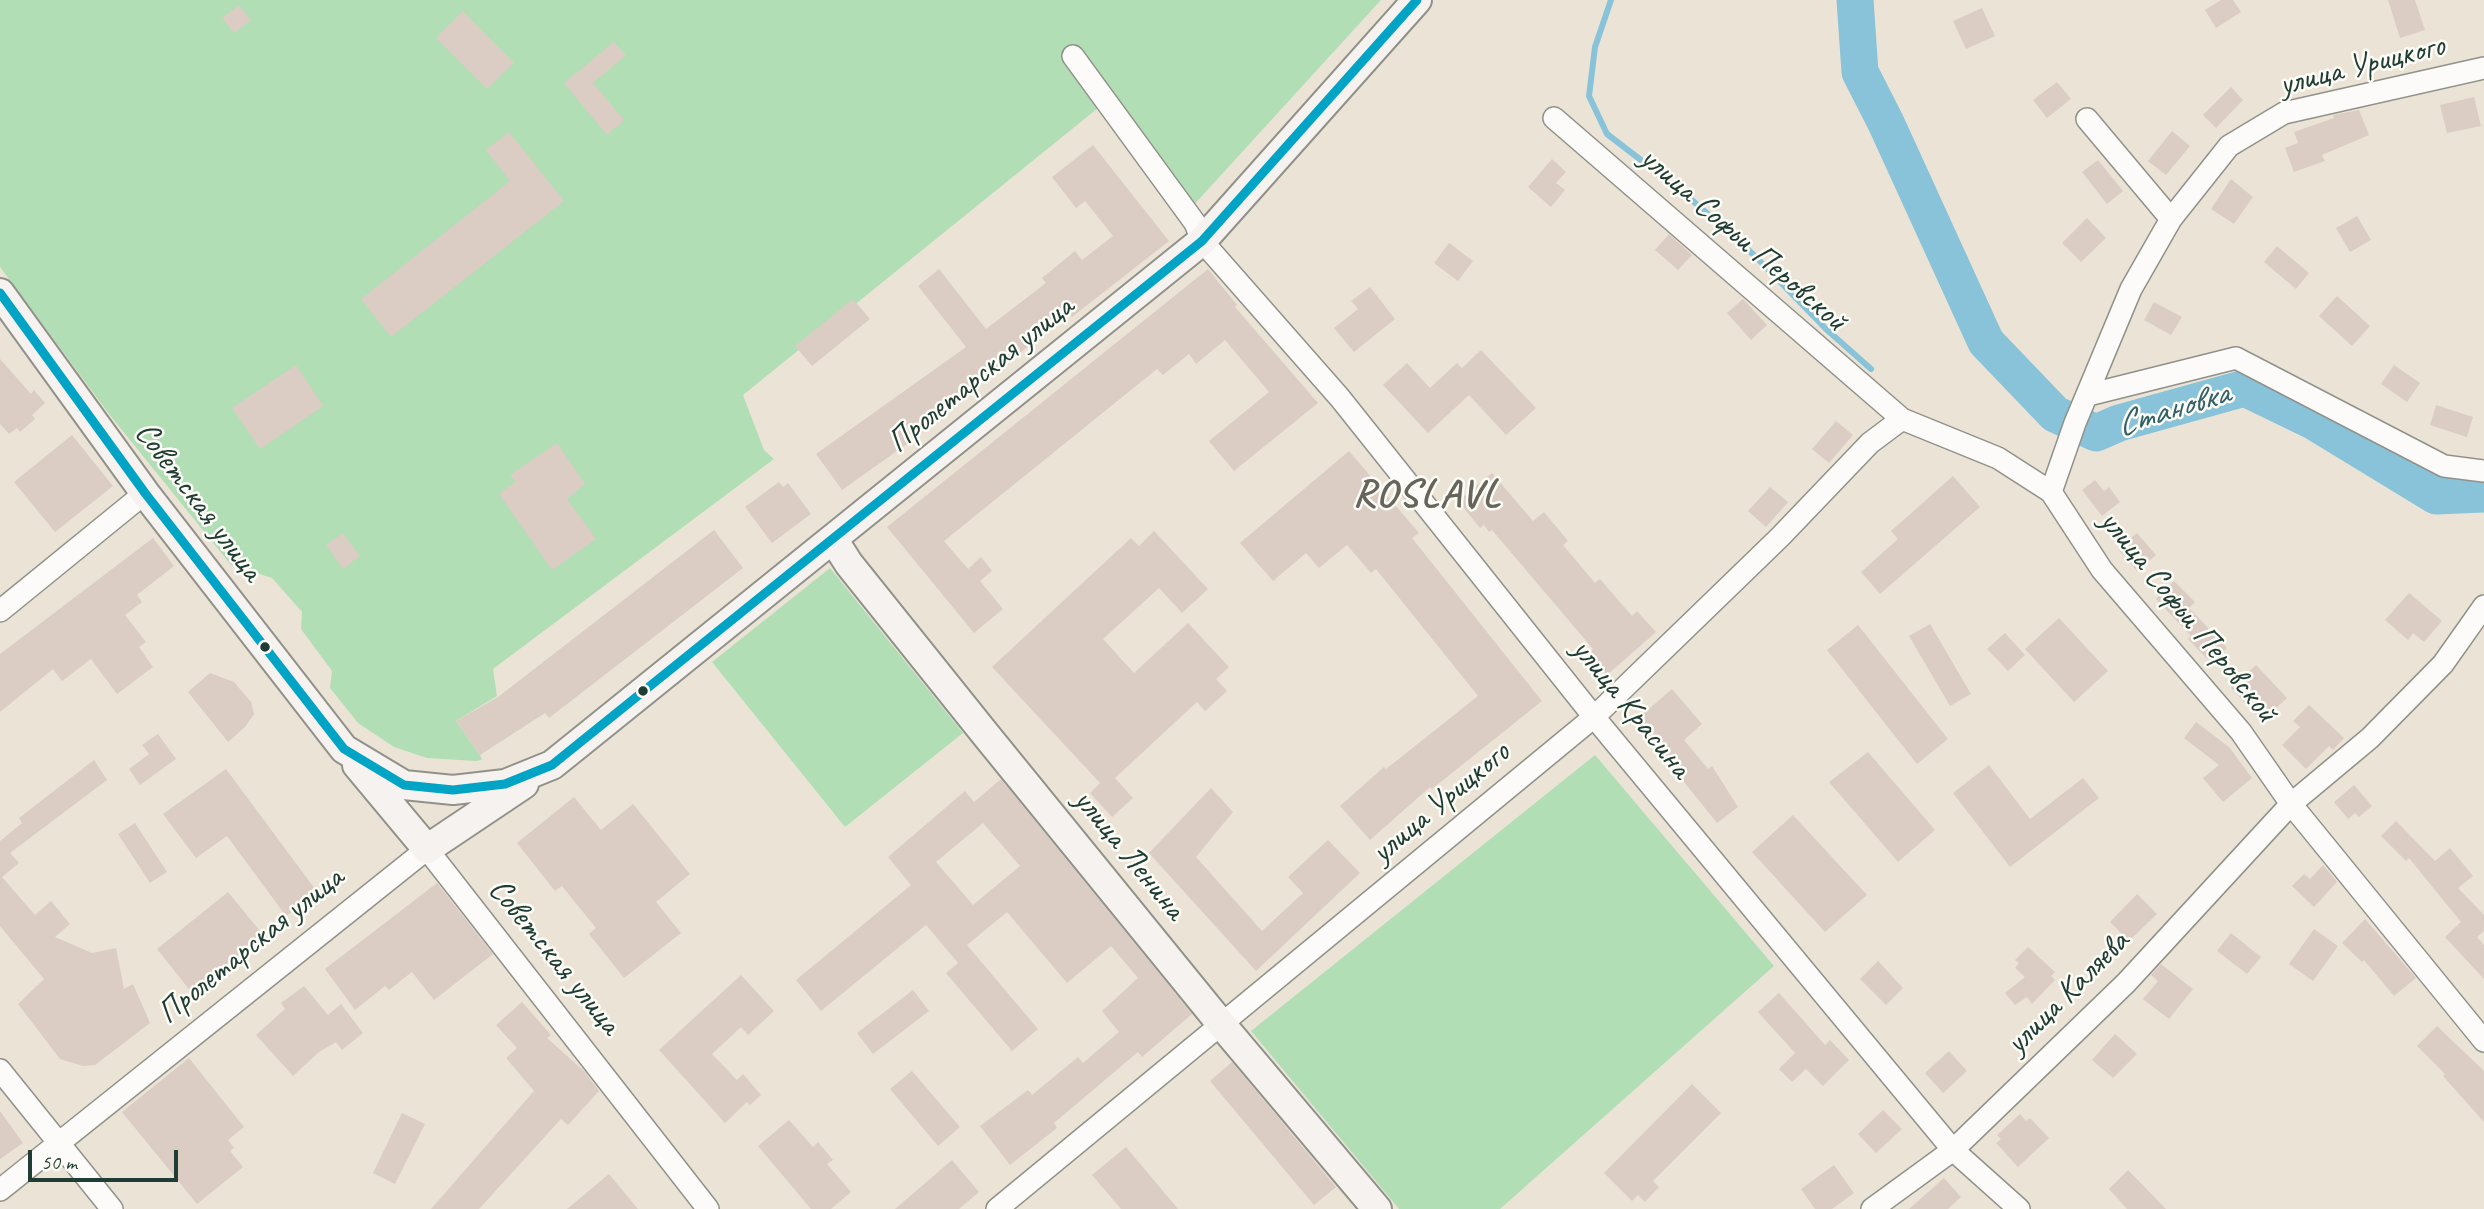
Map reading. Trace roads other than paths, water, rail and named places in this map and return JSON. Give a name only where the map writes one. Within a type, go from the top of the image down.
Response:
[{"type":"main road","name":"Пролетарская улица","points":[[427,849],[552,765],[1202,241],[1417,0]]},
{"type":"main road","name":"Советская улица","points":[[0,293],[145,493],[344,749],[427,849]]},
{"type":"main road","name":"улица Ленина","points":[[833,539],[875,596],[1222,1025],[1377,1209]]},
{"type":"main road","name":"Советская улица","points":[[344,749],[404,785]]},
{"type":"main road","name":"Пролетарская улица","points":[[404,785],[453,790],[505,784],[552,765]]},
{"type":"street","name":"улица Красина","points":[[1073,55],[1195,223],[1202,241],[1340,398],[1594,717],[1953,1150],[2019,1209]]},
{"type":"street","name":"улица Урицкого","points":[[2052,492],[2131,289],[2171,219],[2229,146],[2284,113],[2484,68]]},
{"type":"street","name":"улица Софьи Перовской","points":[[1554,118],[1902,419],[1998,458],[2052,492],[2102,570],[2241,732],[2291,804],[2484,1041]]},
{"type":"street","points":[[2087,118],[2171,219]]},
{"type":"street","points":[[2088,395],[2236,358],[2444,466],[2484,471]]},
{"type":"street","name":"улица Урицкого","points":[[997,1209],[1594,717],[1770,547],[1870,443],[1902,419]]},
{"type":"street","points":[[0,611],[145,493]]},
{"type":"street","name":"улица Каляева","points":[[1872,1209],[1953,1150],[2126,983],[2291,804],[2370,738],[2443,663],[2484,606]]},
{"type":"street","name":"Пролетарская улица","points":[[0,1190],[427,849]]},
{"type":"street","name":"Советская улица","points":[[427,849],[708,1209]]},
{"type":"street","points":[[0,1070],[112,1209]]},
{"type":"waterway","points":[[1611,0],[1595,47],[1589,96],[1607,134],[1684,193],[1755,256],[1826,329],[1871,369]]},
{"type":"waterway","name":"Становка","points":[[1855,0],[1860,72],[1986,342],[2055,414],[2096,433],[2119,423],[2245,388],[2313,421],[2436,496],[2484,494]]},
{"type":"district","name":"ROSLAVL","points":[[1427,496]]}]
